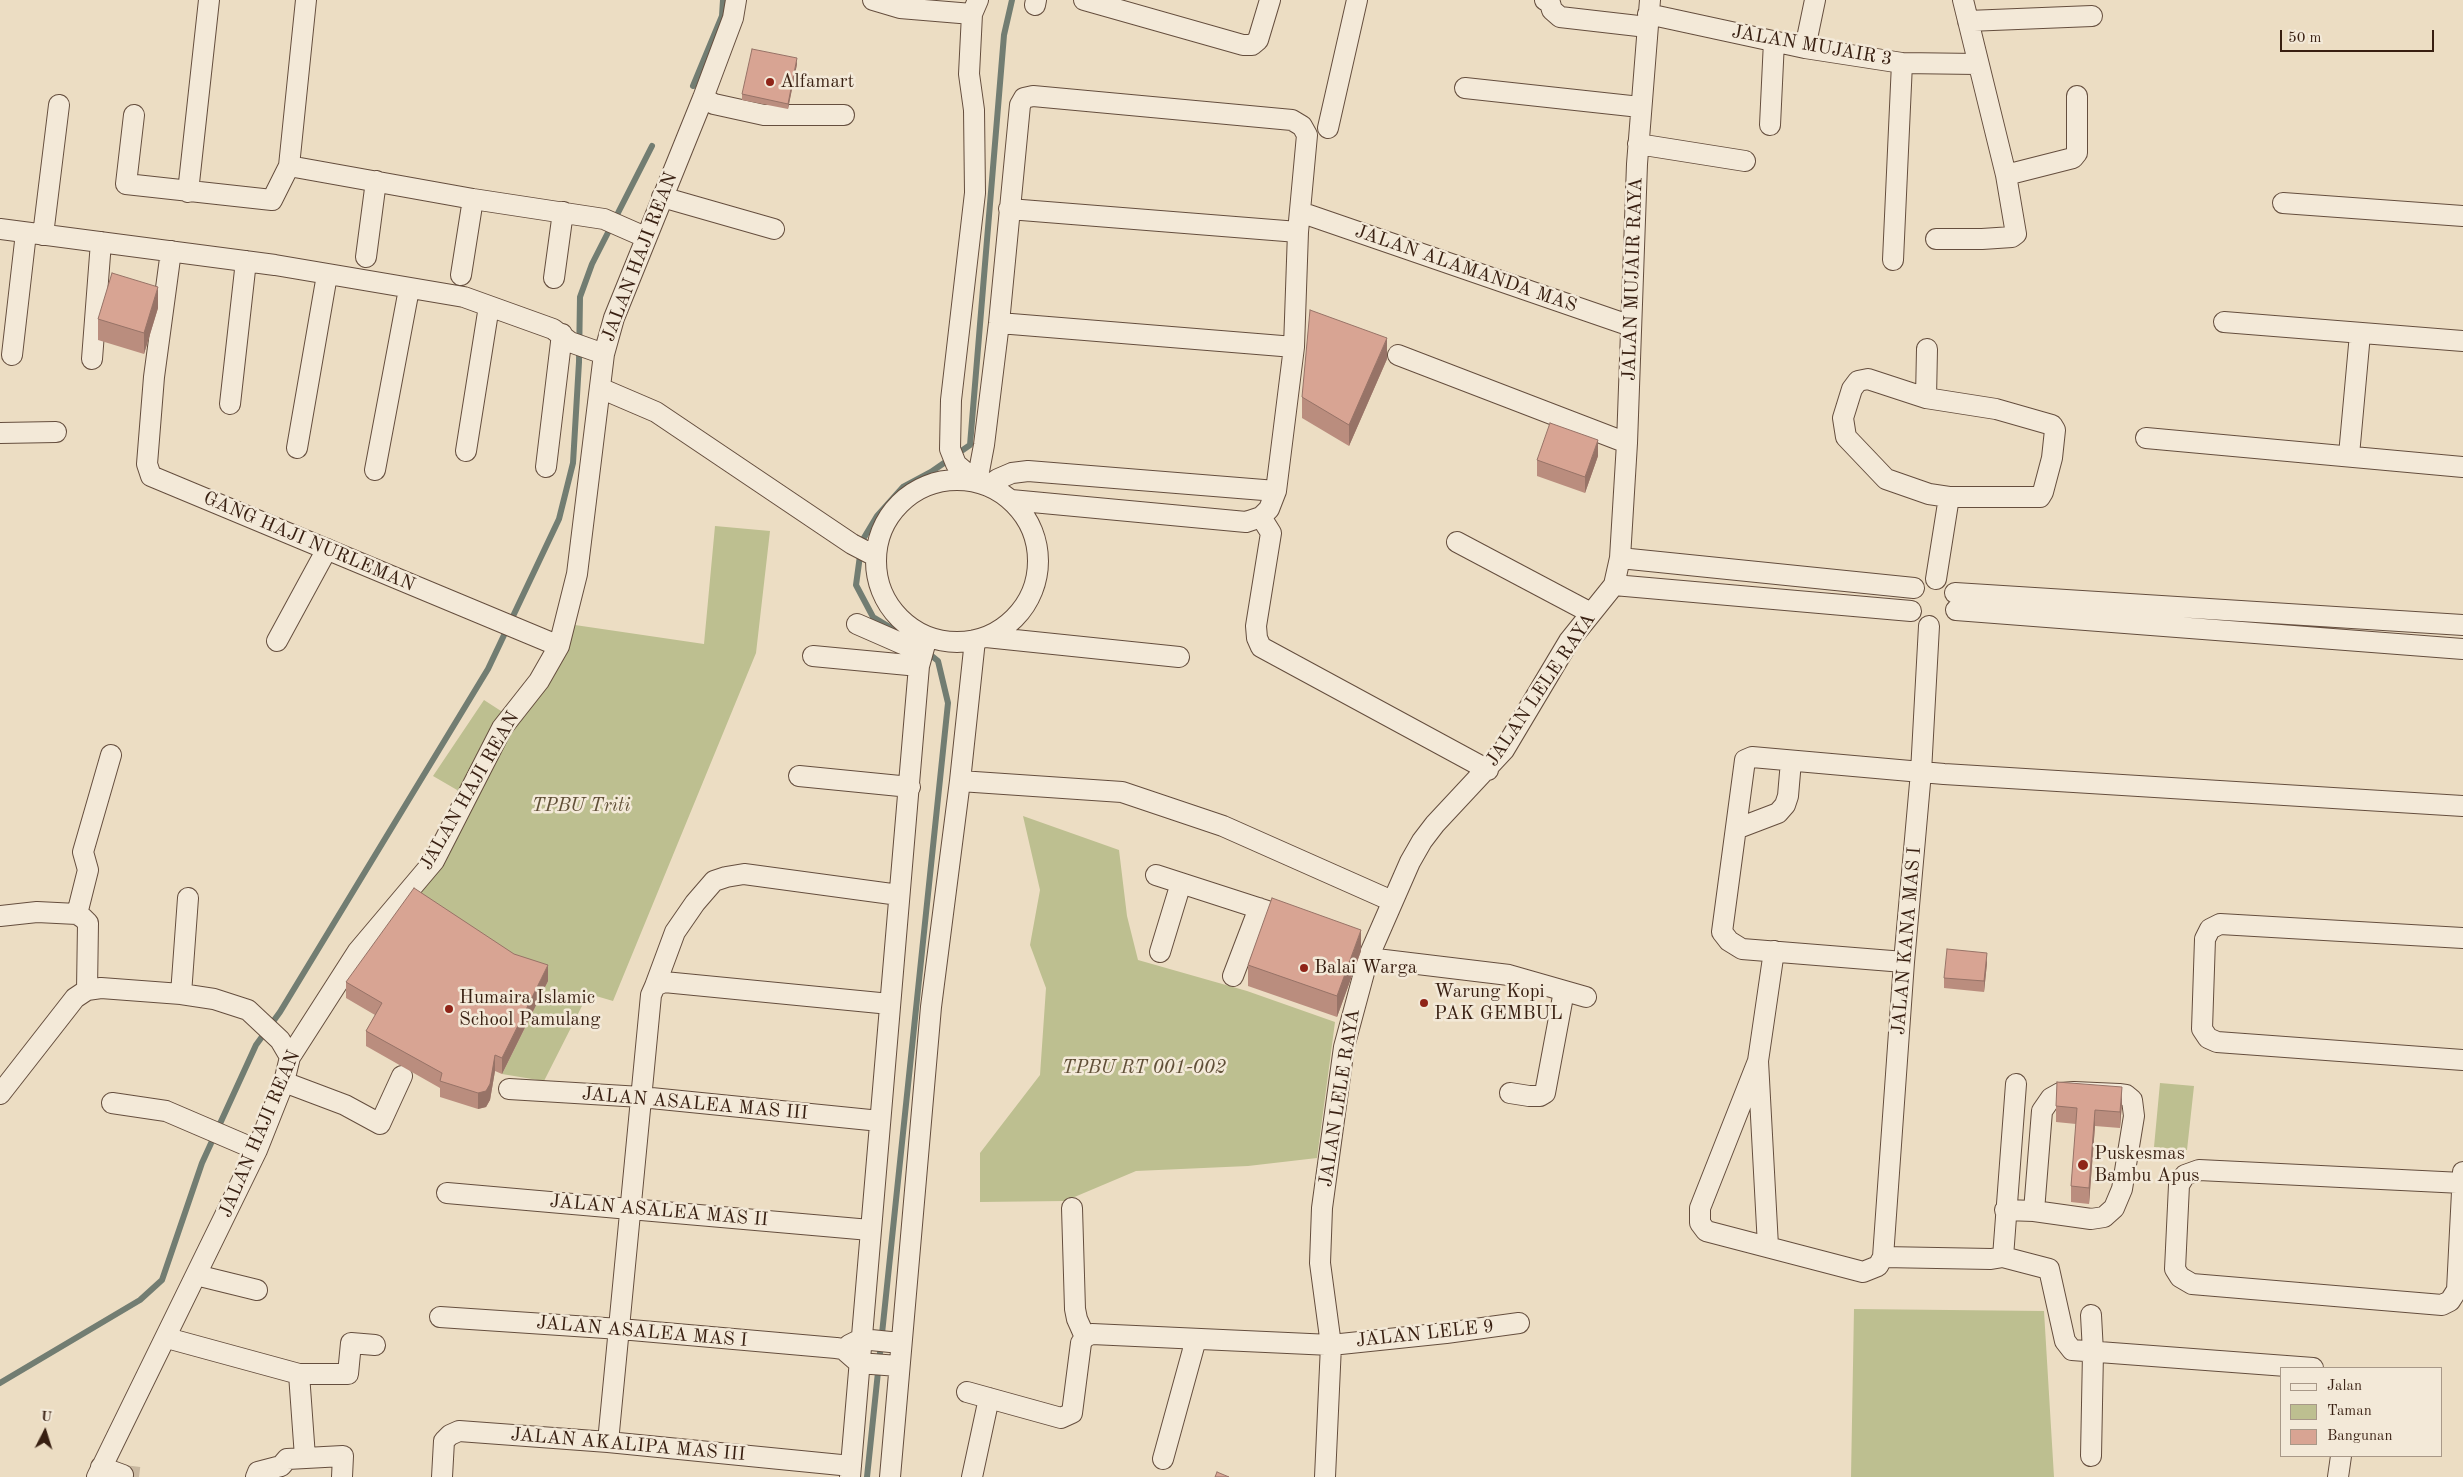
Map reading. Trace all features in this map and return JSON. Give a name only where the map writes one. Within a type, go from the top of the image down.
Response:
[{"type":"street","points":[[188,192],[210,0]]},
{"type":"street","points":[[134,115],[126,184],[272,200],[289,166],[306,0]]},
{"type":"street","name":"JALAN HAJI REAN","points":[[99,1472],[167,1338],[257,1150],[284,1082],[290,1057],[358,951],[434,861],[502,728],[539,681],[559,646],[577,574],[600,388],[582,345],[614,318],[645,237],[703,98],[733,18],[736,0]]},
{"type":"street","points":[[872,0],[900,8],[975,7],[969,74],[974,110],[975,193],[951,400],[953,456],[982,484],[1011,500],[1025,516],[1034,534],[1038,555],[1037,576],[1031,595],[1020,613],[1004,627],[980,639]]},
{"type":"street","points":[[1084,0],[1243,45],[1252,45],[1258,40],[1270,0]]},
{"type":"street","points":[[1328,128],[1357,0]]},
{"type":"street","name":"JALAN MUJAIR 3","points":[[1545,0],[1550,3],[1552,10],[1560,17],[1648,13],[1805,48],[1902,62],[1977,64]]},
{"type":"street","points":[[1805,48],[1815,0]]},
{"type":"street","points":[[1936,239],[1982,239],[2012,237],[2016,234],[2006,174],[1977,64],[1963,0]]},
{"type":"street","name":"JALAN MUJAIR RAYA","points":[[1620,558],[1627,443],[1638,144],[1648,13]]},
{"type":"street","points":[[1968,21],[2092,16]]},
{"type":"street","points":[[1770,125],[1774,41]]},
{"type":"street","points":[[1893,260],[1902,62]]},
{"type":"street","points":[[1465,88],[1640,107]]},
{"type":"street","points":[[982,484],[984,446],[999,323],[1020,105],[1024,98],[1033,96],[1292,120],[1302,126],[1307,135],[1298,232],[1294,348],[1276,491],[1269,509],[1261,517],[1246,522],[1011,500]]},
{"type":"street","points":[[2006,174],[2073,158],[2077,153],[2077,96]]},
{"type":"street","points":[[703,98],[714,104],[764,116],[844,115]]},
{"type":"street","points":[[12,355],[59,106]]},
{"type":"street","points":[[1638,144],[1745,161]]},
{"type":"street","points":[[289,166],[473,199],[604,219],[645,237]]},
{"type":"street","points":[[366,257],[376,181]]},
{"type":"street","points":[[662,197],[774,229]]},
{"type":"street","points":[[461,275],[473,199]]},
{"type":"street","points":[[2282,203],[2463,216]]},
{"type":"street","points":[[1009,209],[1298,232]]},
{"type":"street","points":[[554,278],[563,212]]},
{"type":"street","name":"JALAN ALAMANDA MAS","points":[[1300,212],[1631,326]]},
{"type":"street","points":[[0,229],[246,261],[464,297],[553,328],[582,345],[546,467]]},
{"type":"street","points":[[92,359],[101,242]]},
{"type":"street","name":"GANG HAJI NURLEMAN","points":[[171,251],[154,377],[147,464],[151,476],[559,646]]},
{"type":"street","points":[[230,404],[246,261]]},
{"type":"street","points":[[297,448],[328,274]]},
{"type":"street","points":[[375,470],[409,289]]},
{"type":"street","points":[[466,451],[488,306]]},
{"type":"street","points":[[2224,322],[2463,341]]},
{"type":"street","points":[[999,323],[1294,348]]},
{"type":"street","points":[[2349,455],[2360,334]]},
{"type":"street","points":[[1926,398],[1927,350]]},
{"type":"street","points":[[1398,355],[1627,443]]},
{"type":"street","points":[[1868,379],[1926,398],[1996,409],[2052,425],[2055,430],[2048,475],[2040,497],[1948,497],[1929,494],[1886,479],[1846,437],[1843,418],[1852,389],[1858,381],[1868,379]]},
{"type":"street","points":[[600,388],[656,412],[852,544],[876,556]]},
{"type":"street","points":[[0,433],[56,432]]},
{"type":"street","points":[[2146,438],[2349,455],[2463,467]]},
{"type":"street","points":[[851,1471],[899,895],[922,652],[909,627],[894,613],[877,576],[876,556],[880,534],[887,521],[906,498],[924,487],[943,481],[982,484],[1012,473],[1028,471],[1276,491]]},
{"type":"street","points":[[1936,579],[1948,497]]},
{"type":"street","points":[[1261,517],[1270,533],[1256,626],[1257,638],[1261,647],[1488,770]]},
{"type":"street","points":[[1457,542],[1591,614]]},
{"type":"street","points":[[277,641],[327,549]]},
{"type":"street","points":[[1620,558],[1914,588]]},
{"type":"street","name":"JALAN LELE RAYA","points":[[1325,1477],[1330,1344],[1320,1263],[1322,1208],[1344,1047],[1367,947],[1392,901],[1410,862],[1435,824],[1488,770],[1504,750],[1569,641],[1614,585],[1620,558]]},
{"type":"street","points":[[1928,579],[1945,582],[1955,602],[1946,623],[1929,626],[1915,618],[1910,611],[1910,595],[1914,588],[1928,579]]},
{"type":"street","points":[[1614,585],[1910,611]]},
{"type":"street","points":[[1955,602],[2463,625]]},
{"type":"street","points":[[1955,602],[2463,649]]},
{"type":"street","points":[[856,624],[922,652]]},
{"type":"street","name":"JALAN KANA MAS I","points":[[1884,1257],[1904,962],[1921,772],[1929,626]]},
{"type":"street","points":[[890,1477],[900,1343],[932,1007],[960,780],[980,639]]},
{"type":"street","points":[[813,656],[922,652],[959,642],[980,639],[1179,657]]},
{"type":"street","points":[[77,914],[88,870],[83,852],[111,755]]},
{"type":"street","points":[[1904,962],[1774,950],[1742,949],[1729,941],[1722,932],[1745,760],[1752,758],[1921,772],[2463,806]]},
{"type":"street","points":[[1736,829],[1778,813],[1786,805],[1791,761]]},
{"type":"street","points":[[799,776],[910,787]]},
{"type":"street","points":[[960,780],[1122,792],[1223,826],[1392,901]]},
{"type":"street","points":[[608,1442],[651,995],[675,932],[695,903],[714,881],[744,874],[899,895]]},
{"type":"street","points":[[1156,875],[1314,926]]},
{"type":"street","points":[[1160,952],[1181,883]]},
{"type":"street","points":[[181,994],[188,898]]},
{"type":"street","points":[[1233,976],[1259,908]]},
{"type":"street","points":[[0,916],[37,912],[77,914],[88,923],[87,990]]},
{"type":"street","points":[[2463,938],[2220,924],[2210,929],[2205,939],[2202,1029],[2208,1038],[2217,1042],[2463,1060]]},
{"type":"street","points":[[1367,947],[1509,975],[1586,997]]},
{"type":"street","points":[[1768,1246],[1758,1061],[1774,950]]},
{"type":"street","points":[[656,986],[664,982],[890,1004]]},
{"type":"street","points":[[0,1094],[75,998],[87,990],[102,988],[181,994],[214,999],[248,1010],[280,1040],[290,1057]]},
{"type":"street","points":[[1510,1093],[1540,1096],[1545,1093],[1564,991]]},
{"type":"street","points":[[1758,1061],[1700,1208],[1700,1223],[1706,1231],[1863,1272],[1878,1266],[1884,1257],[1991,1259],[2004,1257],[2049,1269],[2064,1341],[2072,1350],[2299,1367]]},
{"type":"street","points":[[284,1082],[345,1105],[380,1124],[402,1076]]},
{"type":"street","points":[[2004,1257],[2005,1210],[2016,1084]]},
{"type":"street","name":"JALAN ASALEA MAS III","points":[[509,1089],[641,1097],[880,1120]]},
{"type":"street","points":[[2005,1210],[2034,1211],[2091,1219],[2104,1217],[2114,1208],[2122,1189],[2134,1116],[2132,1100],[2126,1095],[2119,1094],[2060,1093],[2047,1102],[2042,1111],[2034,1211]]},
{"type":"street","points":[[112,1103],[166,1111],[257,1150]]},
{"type":"street","points":[[2013,1122],[2041,1122]]},
{"type":"street","points":[[2199,1170],[2462,1177],[2457,1290],[2450,1301],[2442,1305],[2192,1284],[2180,1277],[2174,1269],[2179,1185],[2185,1174],[2199,1170]]},
{"type":"street","name":"JALAN ASALEA MAS II","points":[[447,1193],[870,1230]]},
{"type":"street","points":[[966,1392],[1061,1418],[1072,1413],[1081,1343],[1085,1337],[1075,1309],[1072,1208]]},
{"type":"street","points":[[196,1275],[257,1290]]},
{"type":"street","points":[[2091,1456],[2092,1315]]},
{"type":"street","name":"JALAN ASALEA MAS I","points":[[440,1317],[620,1329],[843,1349]]},
{"type":"street","name":"JALAN LELE 9","points":[[1085,1337],[1092,1334],[1330,1344],[1446,1333],[1519,1323]]},
{"type":"street","points":[[167,1338],[299,1374],[348,1374],[351,1343],[375,1345]]},
{"type":"street","points":[[898,1366],[859,1363],[843,1349],[861,1339],[900,1343]]},
{"type":"street","points":[[1163,1459],[1196,1339]]},
{"type":"street","points":[[299,1374],[305,1456]]},
{"type":"street","points":[[972,1477],[989,1398]]},
{"type":"street","name":"JALAN AKALIPA MAS III","points":[[442,1477],[444,1441],[458,1431],[608,1442],[851,1471]]},
{"type":"street","points":[[256,1477],[258,1472],[281,1466],[287,1459],[305,1456],[343,1456],[342,1477]]},
{"type":"street","points":[[2338,1477],[2341,1457]]},
{"type":"street","points":[[99,1472],[123,1475]]},
{"type":"green space","name":"TPBU Triti","points":[[715,526],[770,531],[756,653],[613,1001],[596,996],[585,1000],[544,1081],[502,1074],[548,981],[414,904],[476,801],[433,776],[484,700],[518,722],[557,669],[575,625],[704,644]]},
{"type":"green space","name":"TPBU RT 001-002","points":[[1023,816],[1119,850],[1127,916],[1138,960],[1247,991],[1335,1022],[1317,1158],[1248,1166],[1136,1171],[1065,1201],[980,1202],[980,1153],[1040,1075],[1046,988],[1030,945],[1040,890]]},
{"type":"green space","points":[[2160,1083],[2194,1086],[2187,1150],[2154,1147]]},
{"type":"green space","points":[[1854,1309],[2044,1311],[2054,1477],[1851,1477]]},
{"type":"building","name":"Alfamart","points":[[752,49],[797,58],[788,104],[742,94]]},
{"type":"building","points":[[112,273],[158,287],[144,333],[98,319]]},
{"type":"building","points":[[1310,310],[1387,338],[1349,425],[1302,397]]},
{"type":"building","points":[[1550,423],[1598,440],[1585,477],[1537,460]]},
{"type":"building","name":"Humaira Islamic School Pamulang","points":[[414,888],[514,954],[548,965],[502,1058],[495,1055],[490,1084],[486,1091],[478,1093],[440,1081],[442,1073],[366,1031],[382,1003],[346,982]]},
{"type":"building","name":"Balai Warga","points":[[1272,898],[1361,930],[1337,996],[1248,965]]},
{"type":"building","points":[[1947,949],[1987,953],[1984,981],[1944,978]]},
{"type":"building","name":"Puskesmas Bambu Apus","points":[[2057,1082],[2122,1087],[2120,1112],[2095,1110],[2089,1188],[2071,1186],[2077,1108],[2056,1106]]},
{"type":"building","points":[[1217,1472],[1229,1477],[1215,1477]]},
{"type":"waterway","points":[[693,86],[722,16],[723,0]]},
{"type":"waterway","points":[[898,632],[873,617],[856,585],[862,541],[877,516],[903,487],[931,472],[970,445],[1004,35],[1012,0]]},
{"type":"waterway","points":[[0,1383],[140,1300],[162,1280],[202,1163],[256,1045],[280,1012],[488,669],[559,519],[573,463],[579,362],[580,297],[592,264],[652,146]]},
{"type":"waterway","points":[[867,1477],[948,703],[938,661],[927,652]]},
{"type":"tunnel","points":[[123,1475],[139,1477]]},
{"type":"place","name":"Alfamart","points":[[770,82]]},
{"type":"place","name":"Balai Warga","points":[[1304,968]]},
{"type":"place","name":"Warung Kopi PAK GEMBUL","points":[[1424,1003]]},
{"type":"place","name":"Humaira Islamic School Pamulang","points":[[449,1009]]},
{"type":"place","name":"Puskesmas Bambu Apus","points":[[2083,1165]]}]
